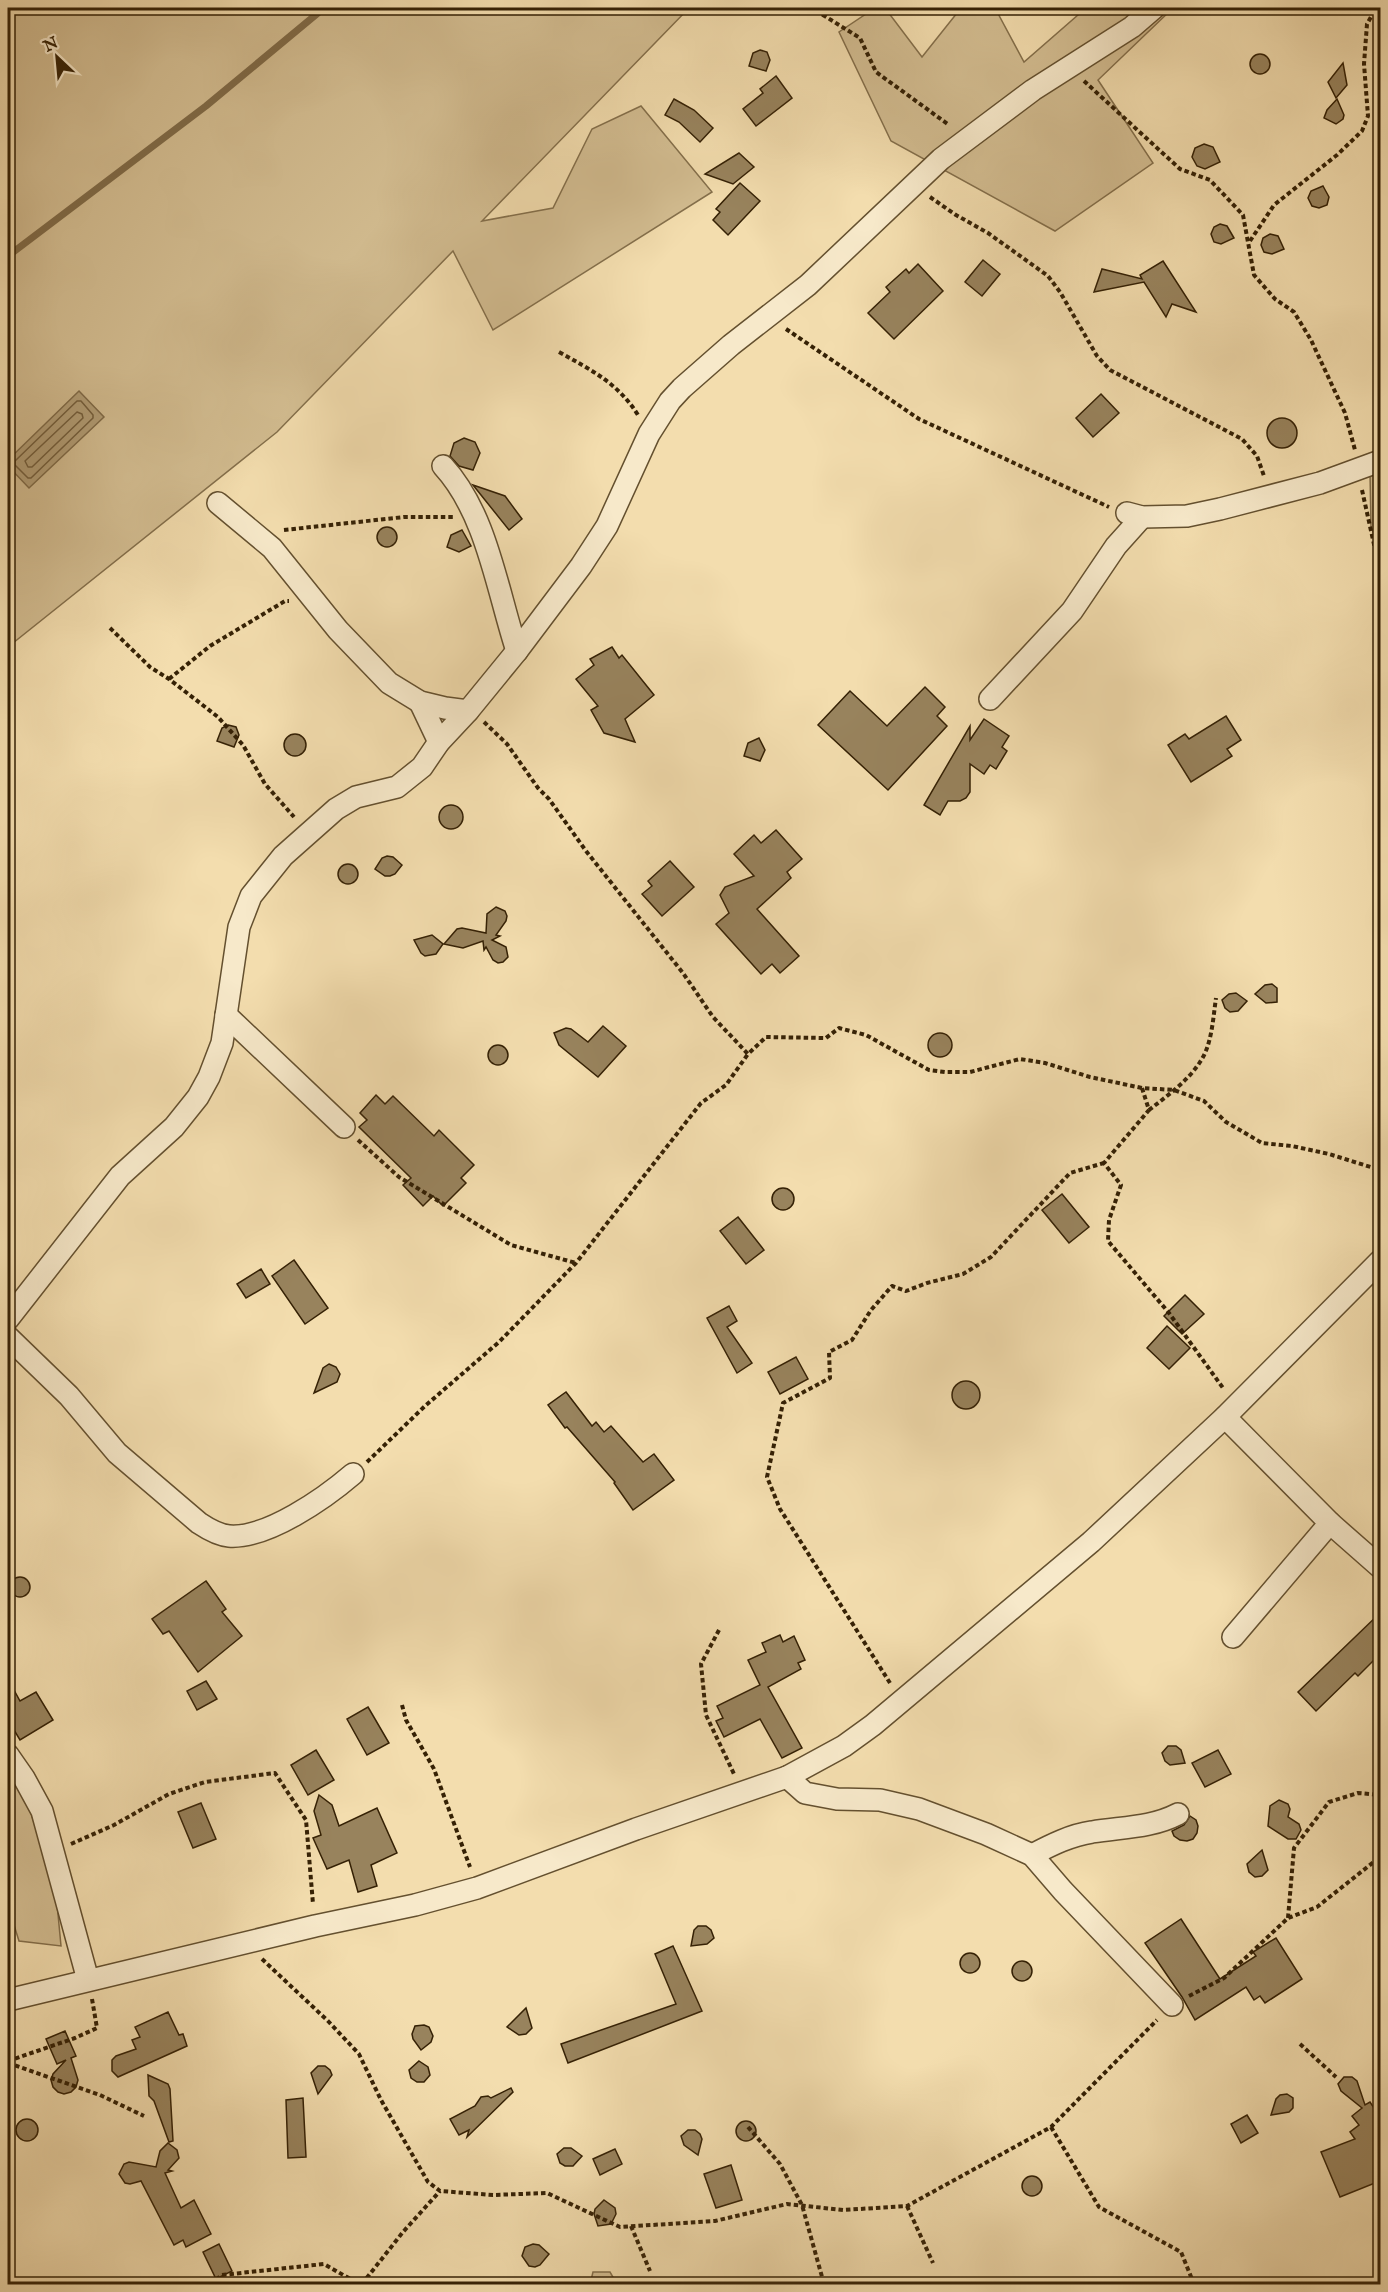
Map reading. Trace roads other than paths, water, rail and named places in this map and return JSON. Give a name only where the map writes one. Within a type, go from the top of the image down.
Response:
[{"type":"street","points":[[8,1319],[113,1184],[134,1161],[174,1127],[198,1097],[222,1044],[239,927],[251,896],[283,856],[344,803],[356,797],[397,786],[422,767],[439,742],[468,711],[560,595],[607,526],[649,434],[670,401],[731,345],[836,260],[912,184],[967,138],[1032,90],[1125,32],[1154,8]]},
{"type":"street","points":[[990,699],[1072,611],[1135,515],[1187,516],[1320,483],[1380,461]]},
{"type":"street","points":[[442,466],[455,480],[476,516],[517,651]]},
{"type":"street","points":[[218,503],[286,562],[311,599],[378,673],[398,689],[420,702],[468,711]]},
{"type":"street","points":[[420,702],[439,742]]},
{"type":"street","points":[[226,1015],[344,1127]]},
{"type":"street","points":[[8,2000],[315,1926],[389,1911],[477,1888],[646,1825],[787,1777],[844,1746],[902,1702],[1090,1542],[1230,1411],[1380,1261]]},
{"type":"street","points":[[8,1337],[69,1396],[117,1453],[199,1523],[214,1532],[227,1536],[243,1536],[272,1526],[315,1503],[353,1474]]},
{"type":"street","points":[[1230,1411],[1330,1523],[1380,1567]]},
{"type":"street","points":[[1233,1637],[1330,1523]]},
{"type":"street","points":[[8,1755],[42,1811],[88,1980]]},
{"type":"street","points":[[787,1777],[805,1793],[837,1799],[880,1800],[919,1809],[986,1834],[1032,1855],[1063,1891],[1172,2004]]},
{"type":"street","points":[[1032,1855],[1058,1842],[1090,1832],[1146,1825],[1164,1821],[1178,1814]]},
{"type":"water","points":[[79,391],[104,417],[29,488],[8,466],[8,460]]},
{"type":"waterway","points":[[8,256],[206,106],[324,8]]}]
